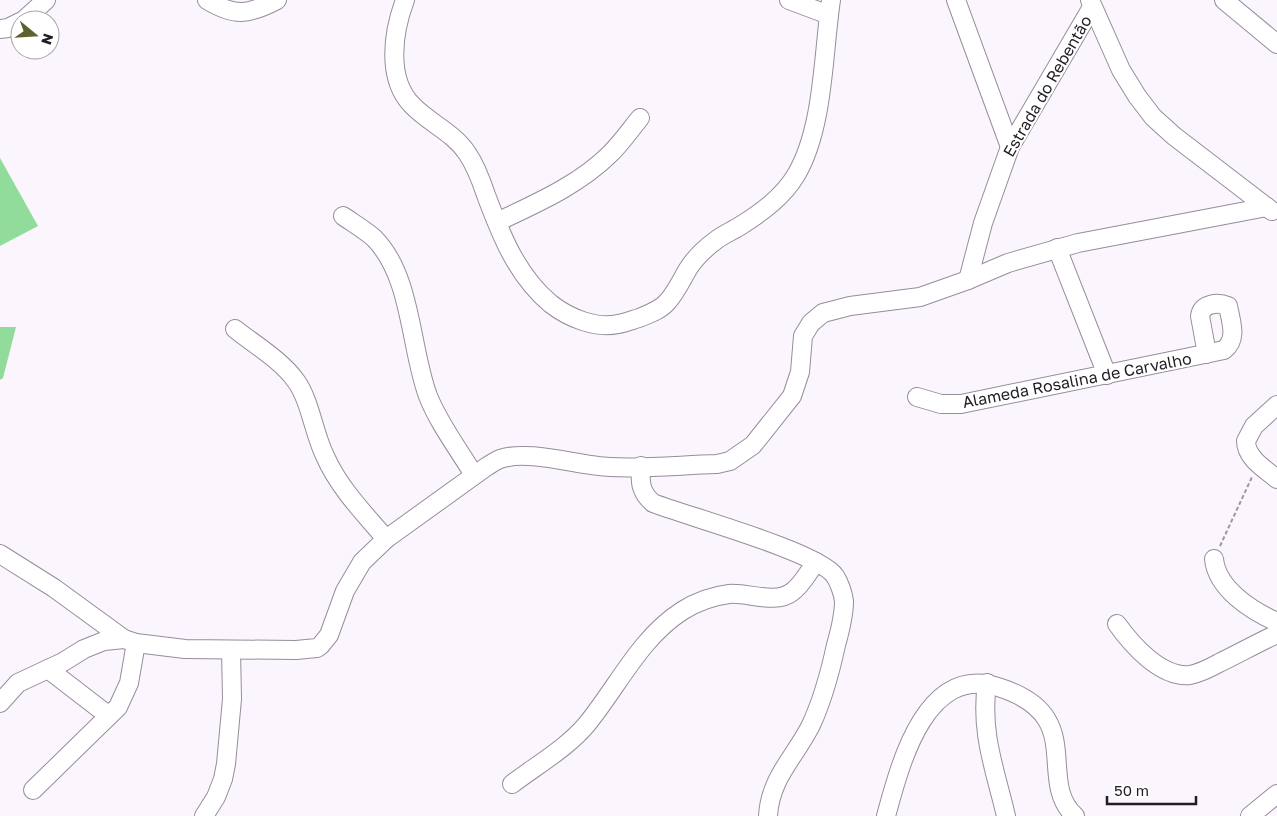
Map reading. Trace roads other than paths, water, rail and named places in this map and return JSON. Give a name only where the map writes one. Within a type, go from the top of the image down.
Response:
[{"type":"street","points":[[35,10],[46,0]]},
{"type":"street","points":[[207,0],[222,9],[247,13],[277,0]]},
{"type":"street","points":[[405,0],[398,22],[394,62],[404,94],[413,106],[457,141],[466,151],[480,178],[496,222],[517,267],[550,304],[564,313],[586,322],[604,326],[620,324],[661,308],[669,301],[697,257],[716,240],[768,208],[796,175],[811,142],[816,120],[830,8],[789,0]]},
{"type":"street","points":[[956,0],[1010,147]]},
{"type":"street","points":[[1229,1],[1277,44]]},
{"type":"street","points":[[1091,4],[1121,70],[1153,117],[1174,136],[1272,210]]},
{"type":"street","name":"Estrada do Rebentão","points":[[968,280],[982,223],[1010,147],[1091,4]]},
{"type":"street","points":[[496,222],[578,181],[611,153],[640,118]]},
{"type":"street","points":[[0,703],[18,684],[84,649],[104,641],[130,641],[185,649],[296,650],[317,648],[326,640],[353,574],[362,562],[386,540],[474,475],[500,459],[516,457],[542,458],[592,466],[717,464],[730,461],[753,444],[792,396],[800,372],[803,336],[810,323],[816,317],[832,310],[920,297],[1008,263],[1057,248],[1272,210]]},
{"type":"street","points":[[343,216],[374,238],[388,256],[404,294],[428,396],[474,475]]},
{"type":"street","points":[[1057,248],[1106,375]]},
{"type":"street","points":[[235,329],[279,362],[296,381],[325,457],[339,482],[386,540]]},
{"type":"street","name":"Alameda Rosalina de Carvalho","points":[[917,397],[941,404],[961,404],[1207,354]]},
{"type":"street","points":[[1277,405],[1254,426],[1246,441],[1253,458],[1277,479]]},
{"type":"street","points":[[641,466],[640,484],[643,492],[653,503],[763,541],[816,562],[834,574],[839,584],[844,599],[843,615],[822,697],[810,726],[781,771],[774,786],[769,800],[768,816]]},
{"type":"street","points":[[0,554],[54,588],[130,641]]},
{"type":"street","points":[[1214,559],[1218,575],[1234,593],[1266,617],[1277,622]]},
{"type":"street","points":[[512,784],[586,725],[643,648],[667,622],[684,610],[715,597],[729,594],[778,598],[788,595],[793,592],[816,562]]},
{"type":"street","points":[[1117,624],[1142,653],[1163,668],[1184,675],[1210,668],[1277,634]]},
{"type":"street","points":[[33,790],[118,707],[129,683],[130,641]]},
{"type":"street","points":[[204,816],[216,797],[223,780],[226,764],[232,699],[232,650]]},
{"type":"street","points":[[48,669],[109,716]]},
{"type":"street","points":[[886,816],[900,767],[910,741],[929,711],[940,699],[960,686],[979,682],[1007,690],[1030,702],[1040,710],[1048,721],[1055,746],[1063,804],[1075,816]]},
{"type":"street","points":[[987,684],[984,720],[1006,816]]},
{"type":"street","points":[[1250,816],[1277,794]]}]
